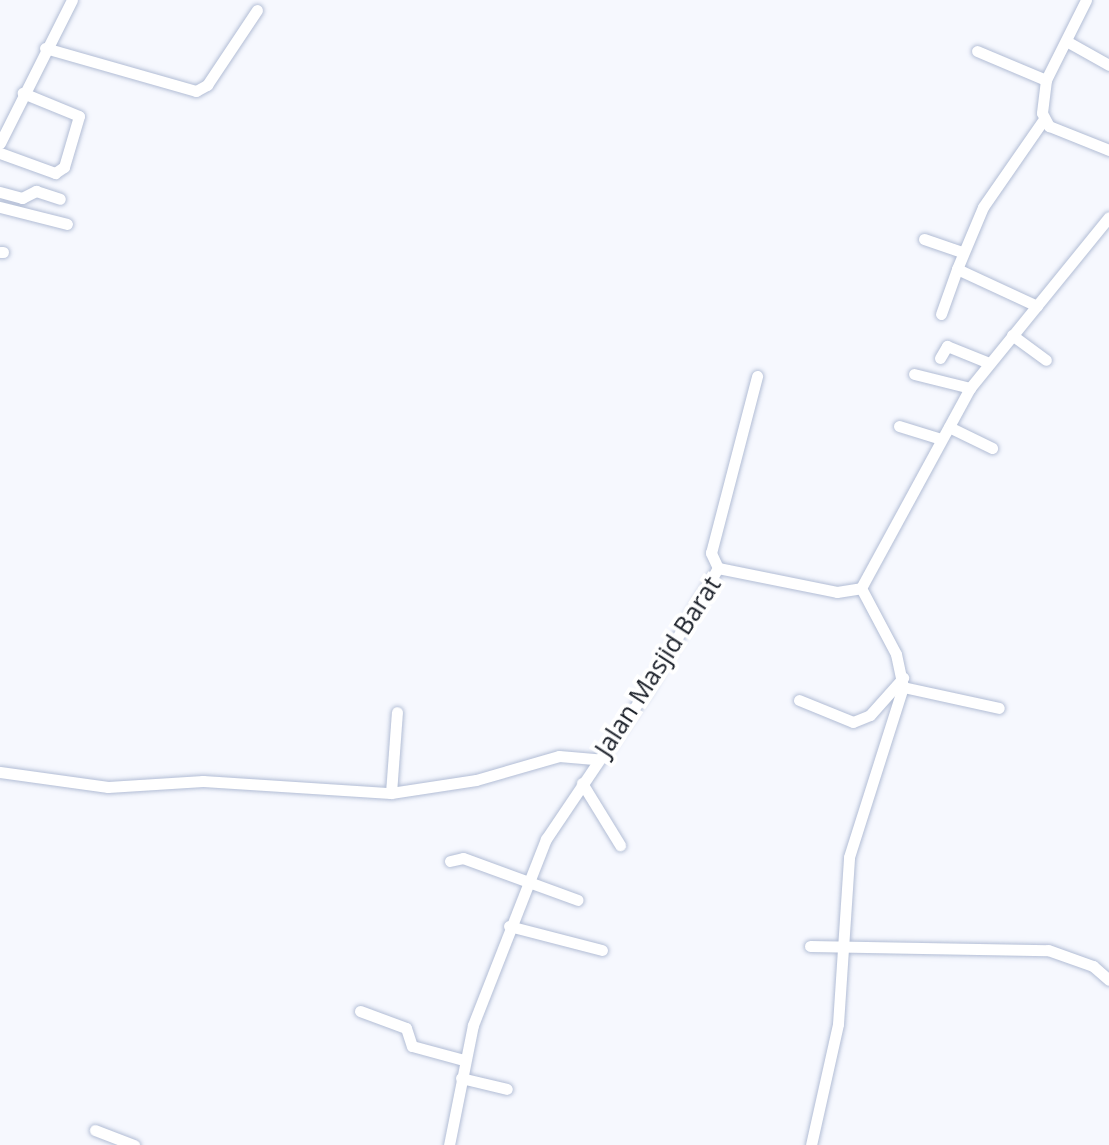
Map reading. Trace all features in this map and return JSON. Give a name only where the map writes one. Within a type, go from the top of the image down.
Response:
[{"type":"street","points":[[0,143],[72,0]]},
{"type":"street","points":[[942,314],[962,252],[983,207],[1044,119],[1046,80],[1086,0]]},
{"type":"street","points":[[45,48],[196,91],[207,85],[257,10]]},
{"type":"street","points":[[1068,42],[1109,65]]},
{"type":"street","points":[[977,51],[1046,80]]},
{"type":"street","points":[[0,153],[55,173],[64,167],[79,116],[23,94]]},
{"type":"street","points":[[1044,119],[1109,150]]},
{"type":"street","points":[[0,192],[22,198],[36,191],[60,199]]},
{"type":"street","points":[[0,207],[68,224]]},
{"type":"street","points":[[812,1145],[838,1024],[849,857],[903,682],[882,620],[861,588],[970,388],[1109,217]]},
{"type":"street","points":[[924,239],[962,252]]},
{"type":"street","points":[[956,269],[1037,306]]},
{"type":"street","points":[[1012,335],[1046,360]]},
{"type":"street","points":[[940,358],[946,346],[989,362]]},
{"type":"street","points":[[914,374],[970,388]]},
{"type":"street","points":[[718,568],[712,553],[758,376]]},
{"type":"street","points":[[898,426],[941,440]]},
{"type":"street","points":[[949,427],[992,448]]},
{"type":"street","name":"Jalan Masjid Barat","points":[[449,1145],[464,1060],[527,884],[582,782],[654,679],[718,568],[837,592],[861,588]]},
{"type":"street","points":[[799,700],[853,722],[870,714],[903,682]]},
{"type":"street","points":[[903,682],[998,708]]},
{"type":"street","points":[[391,793],[396,712]]},
{"type":"street","points":[[0,772],[85,785],[204,781],[391,793],[476,780],[559,756],[597,759]]},
{"type":"street","points":[[582,782],[620,845]]},
{"type":"street","points":[[450,861],[463,858],[578,900]]},
{"type":"street","points":[[510,926],[602,950]]},
{"type":"street","points":[[810,946],[1048,950],[1093,966],[1109,980]]},
{"type":"street","points":[[360,1011],[406,1028],[412,1046],[464,1060]]},
{"type":"street","points":[[461,1078],[506,1090]]},
{"type":"street","points":[[94,1130],[134,1145]]}]
